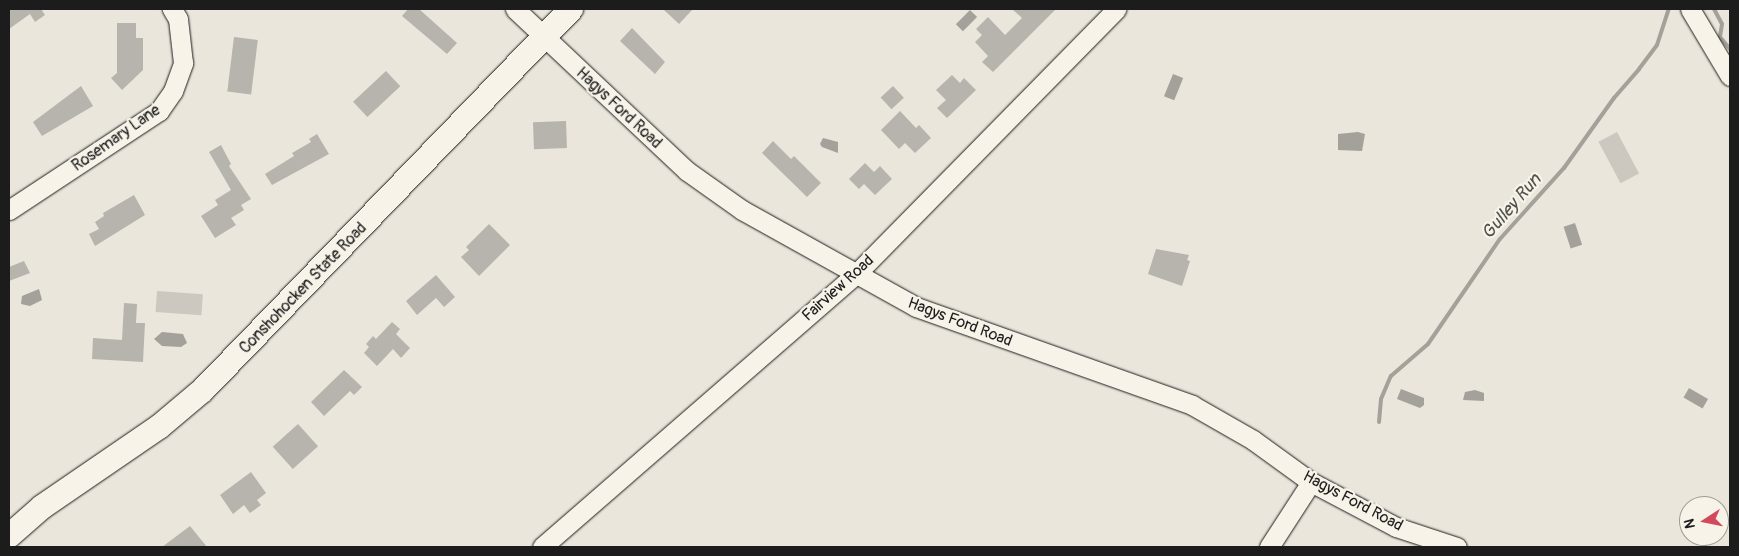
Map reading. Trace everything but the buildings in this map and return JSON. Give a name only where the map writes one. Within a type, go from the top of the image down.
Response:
[{"type":"main road","name":"Conshohocken State Road","points":[[9,536],[42,507],[159,428],[203,390],[571,9]]},
{"type":"street","name":"Rosemary Lane","points":[[9,210],[159,111],[173,91],[183,63],[178,19],[172,9]]},
{"type":"street","name":"Hagys Ford Road","points":[[515,9],[712,191],[924,310],[1192,405],[1254,440],[1311,482],[1396,527],[1457,547]]},
{"type":"street","name":"Fairview Road","points":[[542,547],[857,273],[1116,9]]},
{"type":"street","points":[[1690,9],[1730,76]]},
{"type":"street","points":[[1269,547],[1311,482]]},
{"type":"shaded area","points":[[970,10],[977,17],[963,31],[956,24]]},
{"type":"shaded area","points":[[1173,74],[1183,78],[1174,100],[1164,96]]},
{"type":"shaded area","points":[[1358,132],[1365,134],[1362,151],[1338,150],[1338,134]]},
{"type":"shaded area","points":[[1617,132],[1639,173],[1621,183],[1598,142]]},
{"type":"shaded area","points":[[823,138],[838,142],[838,153],[822,147],[820,144]]},
{"type":"shaded area","points":[[1575,223],[1582,245],[1571,249],[1564,227]]},
{"type":"shaded area","points":[[39,289],[42,300],[30,306],[21,304],[22,296]]},
{"type":"shaded area","points":[[157,291],[203,294],[201,315],[156,312]]},
{"type":"shaded area","points":[[162,332],[183,334],[187,343],[181,347],[162,346],[154,339]]},
{"type":"shaded area","points":[[1689,388],[1708,399],[1703,409],[1684,398]]},
{"type":"shaded area","points":[[1401,389],[1424,398],[1424,405],[1420,408],[1397,399]]},
{"type":"shaded area","points":[[1475,390],[1484,393],[1484,401],[1463,400],[1465,392]]},
{"type":"waterway","name":"Gulley Run","points":[[1379,422],[1381,399],[1391,376],[1428,344],[1500,239],[1564,168],[1614,98],[1639,69],[1657,45],[1669,9]]},
{"type":"waterway","points":[[1714,9],[1722,24],[1720,37],[1730,49]]}]
